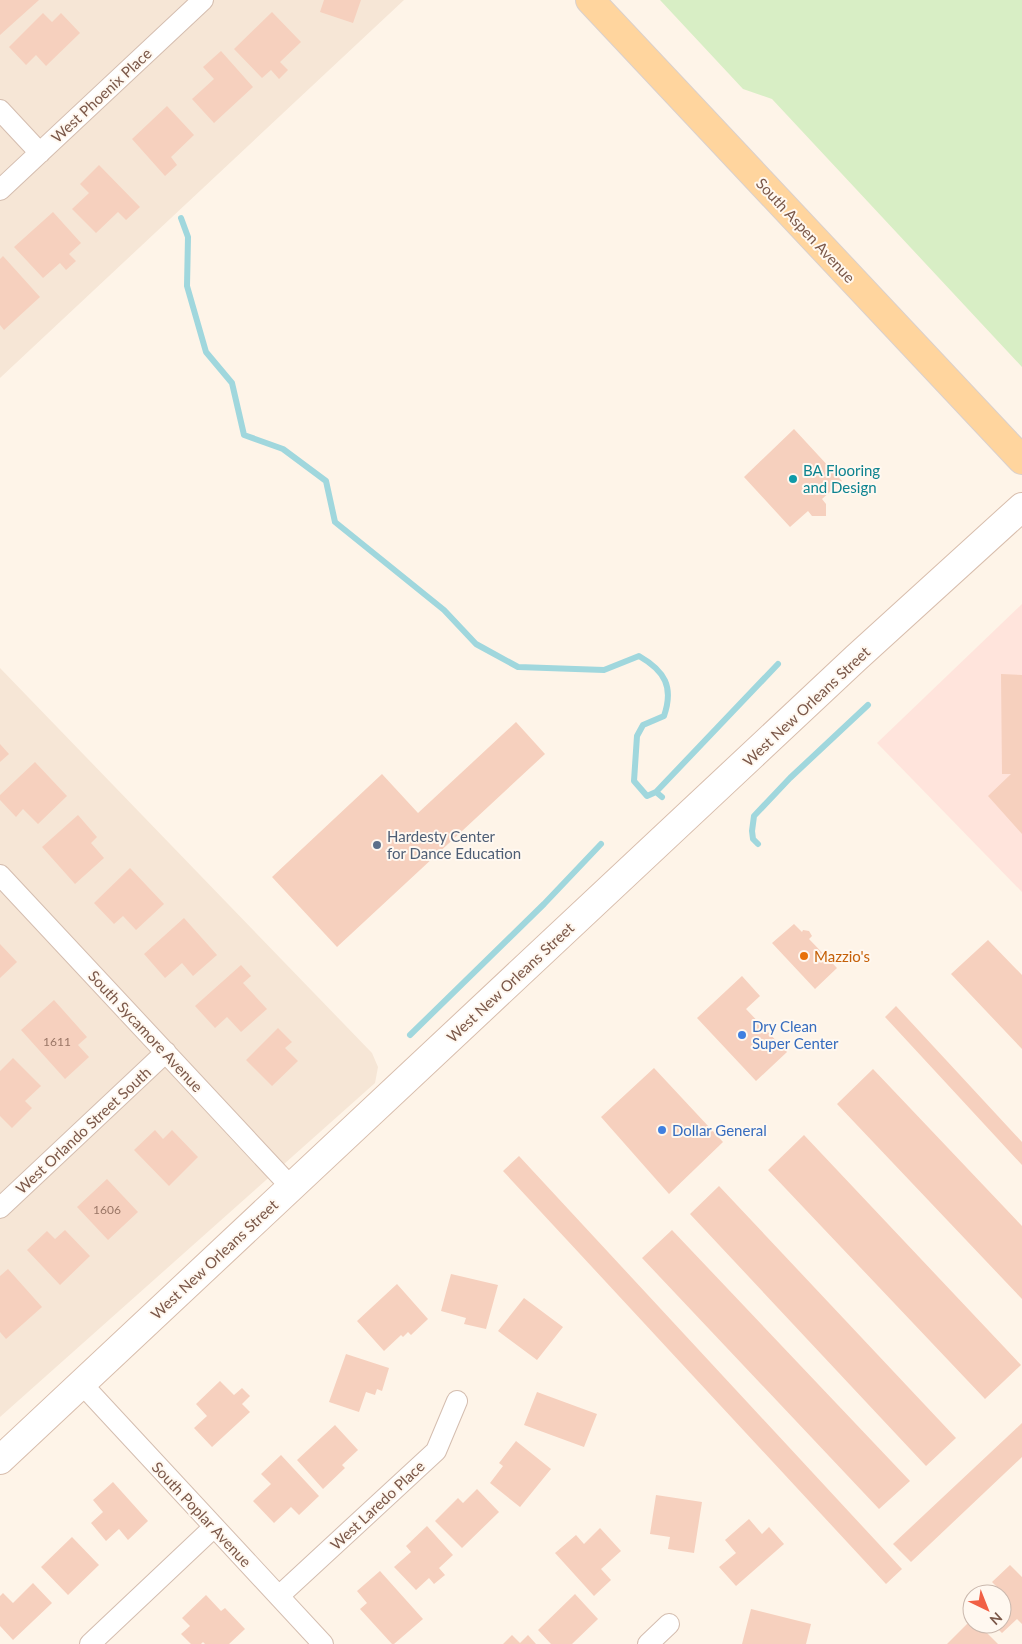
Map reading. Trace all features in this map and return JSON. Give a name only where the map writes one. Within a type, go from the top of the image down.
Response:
[{"type":"main road","name":"South Aspen Avenue","points":[[590,0],[1022,460]]},
{"type":"main road","name":"West New Orleans Street","points":[[0,1460],[821,691],[1022,507]]},
{"type":"street","name":"West Phoenix Place","points":[[0,190],[203,0]]},
{"type":"street","points":[[0,110],[40,153]]},
{"type":"street","name":"South Sycamore Avenue","points":[[0,875],[291,1187]]},
{"type":"street","name":"West Orlando Street South","points":[[0,1208],[166,1052]]},
{"type":"street","name":"South Poplar Avenue","points":[[82,1383],[323,1644]]},
{"type":"street","name":"West Laredo Place","points":[[279,1596],[436,1451],[457,1401]]},
{"type":"street","points":[[90,1644],[214,1528]]},
{"type":"street","points":[[648,1644],[669,1624]]},
{"type":"shaded area","points":[[0,0],[404,0],[0,378]]},
{"type":"shaded area","points":[[1022,604],[1022,892],[877,743]]},
{"type":"shaded area","points":[[0,668],[372,1053],[378,1067],[375,1083],[0,1417]]},
{"type":"green space","points":[[660,0],[1022,0],[1022,367],[772,99],[743,89]]},
{"type":"building","points":[[0,0],[39,0],[0,35]]},
{"type":"building","points":[[324,0],[361,0],[353,23],[320,12]]},
{"type":"building","points":[[272,12],[301,42],[280,62],[288,70],[279,79],[271,70],[262,78],[234,49]]},
{"type":"building","points":[[43,13],[52,22],[61,13],[80,33],[46,66],[36,55],[26,65],[9,47]]},
{"type":"building","points":[[221,51],[253,87],[214,123],[192,99],[214,79],[203,67]]},
{"type":"building","points":[[167,106],[194,135],[171,157],[177,165],[165,176],[132,139]]},
{"type":"building","points":[[99,165],[140,207],[126,220],[118,212],[96,233],[72,209],[89,193],[80,184]]},
{"type":"building","points":[[53,212],[81,243],[69,254],[76,261],[66,270],[60,263],[43,278],[14,247]]},
{"type":"building","points":[[3,256],[40,297],[4,330],[0,325],[0,259]]},
{"type":"building","name":"BA Flooring and Design","points":[[794,429],[842,481],[822,499],[826,504],[826,516],[812,516],[808,511],[790,527],[744,477]]},
{"type":"building","points":[[1001,674],[1022,675],[1022,834],[988,796],[1011,774],[1002,774]]},
{"type":"building","name":"Hardesty Center for Dance Education","points":[[516,722],[545,754],[337,947],[272,877],[382,774],[418,813]]},
{"type":"building","points":[[0,744],[9,754],[0,762]]},
{"type":"building","points":[[35,762],[67,796],[38,824],[23,809],[16,817],[0,800],[0,795]]},
{"type":"building","points":[[78,815],[97,837],[91,843],[104,858],[75,884],[42,847]]},
{"type":"building","points":[[130,868],[164,904],[136,930],[123,916],[114,924],[94,903]]},
{"type":"building","points":[[184,918],[217,955],[193,976],[182,963],[165,978],[144,954]]},
{"type":"building","name":"Mazzio's","points":[[794,924],[802,932],[803,930],[809,931],[812,936],[809,939],[837,968],[815,989],[772,943]]},
{"type":"building","points":[[988,940],[1022,975],[1022,1049],[951,974]]},
{"type":"building","points":[[0,944],[17,962],[0,978]]},
{"type":"building","points":[[241,965],[251,976],[243,983],[267,1009],[241,1032],[227,1017],[215,1028],[195,1006]]},
{"type":"building","name":"Dry Clean Super Center","points":[[742,976],[760,996],[746,1009],[787,1052],[756,1081],[697,1018]]},
{"type":"building","points":[[54,1000],[87,1037],[78,1045],[89,1057],[65,1079],[21,1030]]},
{"type":"building","points":[[896,1006],[1022,1142],[1022,1165],[885,1017]]},
{"type":"building","points":[[278,1028],[292,1042],[285,1048],[298,1061],[272,1086],[246,1060]]},
{"type":"building","points":[[13,1058],[41,1086],[25,1101],[32,1108],[12,1128],[0,1116],[0,1071]]},
{"type":"building","name":"Dollar General","points":[[654,1068],[723,1142],[669,1194],[601,1117]]},
{"type":"building","points":[[873,1069],[1022,1226],[1022,1299],[837,1104]]},
{"type":"building","points":[[155,1130],[163,1139],[172,1130],[198,1157],[169,1186],[134,1150]]},
{"type":"building","points":[[804,1135],[1021,1365],[985,1399],[768,1170]]},
{"type":"building","points":[[519,1156],[902,1569],[886,1584],[503,1171]]},
{"type":"building","points":[[107,1179],[138,1212],[108,1240],[77,1207]]},
{"type":"building","points":[[719,1186],[956,1438],[926,1466],[690,1214]]},
{"type":"building","points":[[65,1230],[90,1256],[60,1285],[27,1250],[47,1231],[55,1239]]},
{"type":"building","points":[[672,1230],[910,1481],[879,1509],[642,1258]]},
{"type":"building","points":[[8,1269],[42,1307],[6,1339],[0,1332],[0,1276]]},
{"type":"building","points":[[451,1274],[498,1285],[486,1329],[464,1324],[466,1318],[441,1311]]},
{"type":"building","points":[[397,1284],[428,1319],[411,1335],[408,1332],[403,1337],[401,1335],[384,1351],[357,1321]]},
{"type":"building","points":[[524,1298],[563,1327],[537,1360],[498,1331]]},
{"type":"building","points":[[346,1354],[389,1368],[382,1391],[377,1389],[375,1395],[366,1392],[359,1412],[329,1402]]},
{"type":"building","points":[[220,1381],[234,1395],[242,1388],[250,1396],[242,1404],[250,1412],[212,1447],[194,1428],[207,1416],[196,1404]]},
{"type":"building","points":[[537,1392],[597,1414],[584,1447],[524,1425]]},
{"type":"building","points":[[1022,1423],[1022,1457],[911,1562],[893,1544]]},
{"type":"building","points":[[335,1425],[358,1450],[342,1465],[345,1468],[323,1489],[297,1460]]},
{"type":"building","points":[[516,1441],[551,1469],[520,1507],[490,1483],[503,1466],[499,1463]]},
{"type":"building","points":[[281,1455],[319,1496],[299,1515],[291,1507],[274,1523],[253,1501],[271,1484],[261,1474]]},
{"type":"building","points":[[113,1482],[148,1521],[128,1540],[119,1529],[106,1541],[91,1523],[103,1512],[93,1500]]},
{"type":"building","points":[[477,1489],[499,1512],[462,1548],[435,1521],[458,1498],[463,1503]]},
{"type":"building","points":[[656,1495],[702,1502],[694,1553],[668,1549],[670,1537],[650,1534]]},
{"type":"building","points":[[749,1519],[762,1534],[769,1527],[784,1544],[736,1586],[719,1567],[736,1553],[725,1540]]},
{"type":"building","points":[[427,1526],[453,1555],[439,1568],[445,1575],[434,1584],[429,1578],[416,1590],[394,1567],[411,1552],[406,1546]]},
{"type":"building","points":[[600,1528],[621,1551],[601,1569],[611,1580],[594,1596],[555,1553],[576,1535],[584,1544]]},
{"type":"building","points":[[72,1537],[99,1565],[68,1595],[41,1567]]},
{"type":"building","points":[[1010,1565],[1022,1577],[1022,1624],[1017,1619],[1012,1624],[1012,1584],[994,1584],[992,1582]]},
{"type":"building","points":[[380,1571],[423,1619],[394,1644],[360,1609],[367,1603],[357,1591]]},
{"type":"building","points":[[33,1583],[52,1603],[13,1640],[0,1626],[0,1596],[3,1593],[13,1603]]},
{"type":"building","points":[[575,1594],[598,1619],[572,1644],[551,1644],[538,1630]]},
{"type":"building","points":[[206,1595],[221,1611],[225,1608],[245,1629],[229,1644],[205,1644],[203,1642],[201,1644],[191,1644],[181,1634],[190,1626],[182,1618]]},
{"type":"building","points":[[751,1609],[811,1624],[806,1644],[742,1644]]},
{"type":"building","points":[[962,1629],[962,1634],[988,1634],[998,1644],[947,1644]]},
{"type":"building","points":[[512,1635],[520,1643],[528,1635],[536,1644],[503,1644]]},
{"type":"waterway","points":[[181,218],[188,237],[187,286],[206,352],[232,383],[244,435],[283,449],[326,481],[335,522],[444,610],[476,644],[518,667],[604,670],[639,656],[655,668],[665,681],[668,696],[667,706],[664,716],[643,725],[637,736],[634,781],[647,796],[656,792],[662,797]]},
{"type":"waterway","points":[[656,792],[778,664]]},
{"type":"waterway","points":[[758,844],[753,839],[754,816],[790,778],[868,705]]},
{"type":"waterway","points":[[410,1035],[544,904],[601,844]]},
{"type":"place","name":"BA Flooring and Design","points":[[793,479]]},
{"type":"place","name":"Hardesty Center for Dance Education","points":[[377,845]]},
{"type":"place","name":"Mazzio's","points":[[804,956]]},
{"type":"place","name":"Dry Clean Super Center","points":[[742,1035]]},
{"type":"place","name":"Dollar General","points":[[662,1130]]}]
